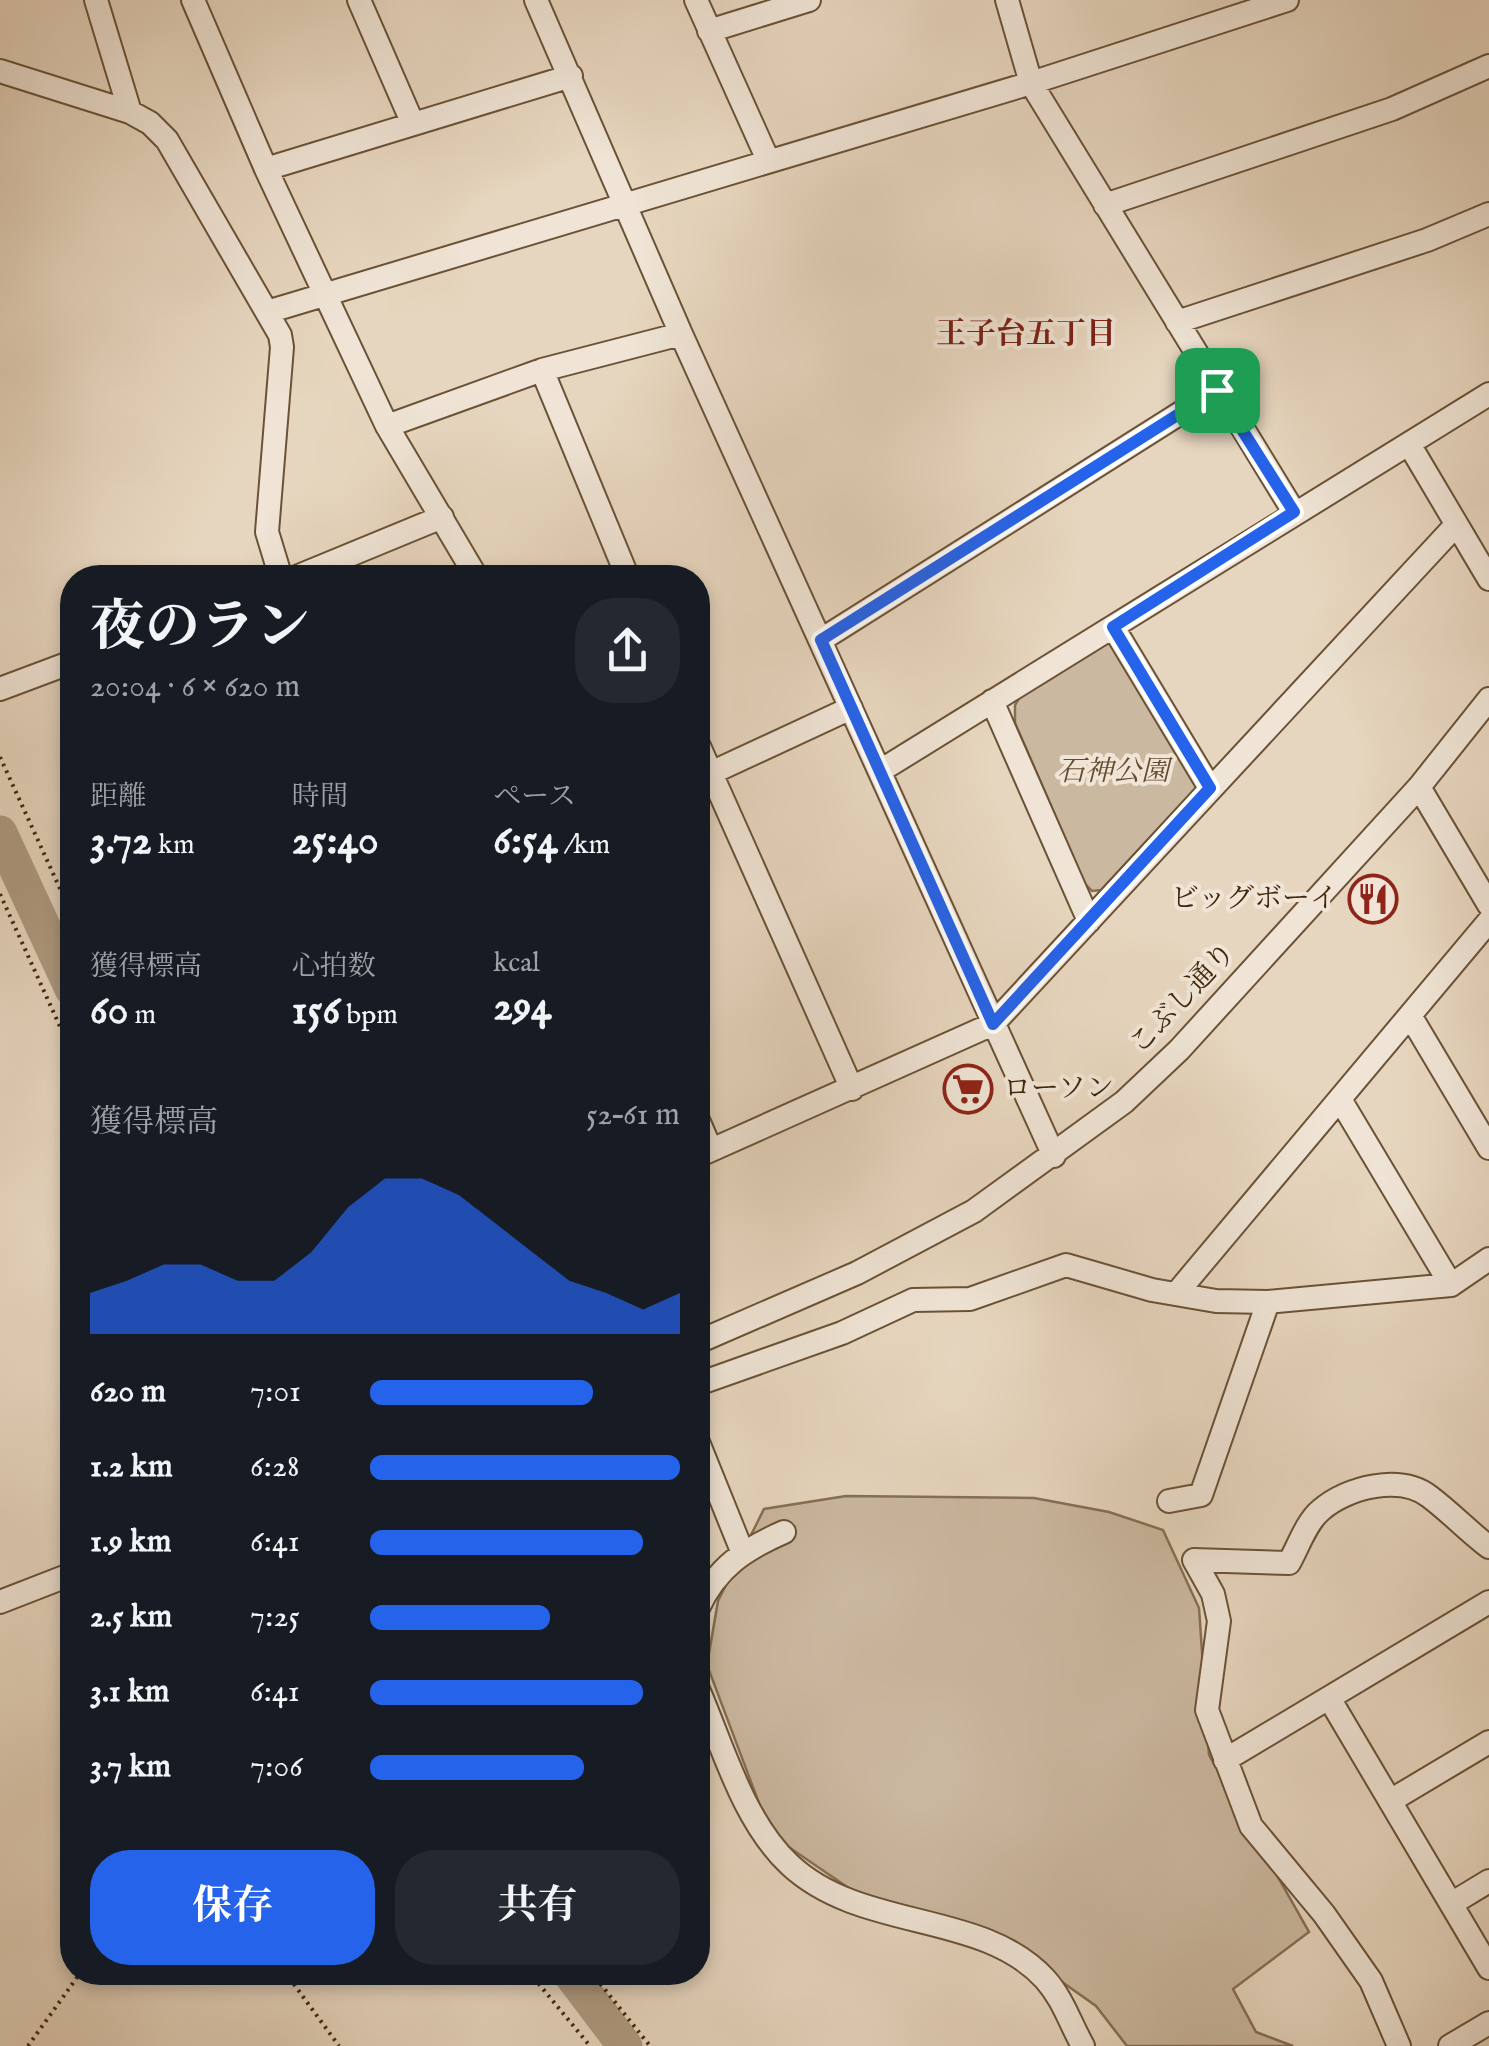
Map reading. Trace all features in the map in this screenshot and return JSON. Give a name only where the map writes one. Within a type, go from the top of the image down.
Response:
[{"type":"street","points":[[96,0],[130,112]]},
{"type":"street","points":[[193,0],[266,170],[386,426],[470,565]]},
{"type":"street","points":[[359,0],[413,124]]},
{"type":"street","points":[[536,0],[681,334],[1054,1156]]},
{"type":"street","points":[[696,0],[768,160]]},
{"type":"street","points":[[709,31],[809,0]]},
{"type":"street","points":[[1006,0],[1031,84],[1294,512]]},
{"type":"street","points":[[268,312],[1031,84],[1287,0]]},
{"type":"street","points":[[1105,205],[1392,110],[1489,66]]},
{"type":"street","points":[[0,72],[130,112],[150,123],[167,140],[268,312],[282,346],[268,532],[277,565]]},
{"type":"street","points":[[266,170],[572,76]]},
{"type":"street","points":[[1177,322],[1427,240],[1489,214]]},
{"type":"street","points":[[386,426],[542,370],[681,334]]},
{"type":"street","points":[[542,370],[623,565]]},
{"type":"street","points":[[821,640],[1217,390]]},
{"type":"street","points":[[880,771],[1489,394]]},
{"type":"street","points":[[1409,444],[1489,579]]},
{"type":"street","points":[[328,565],[442,517]]},
{"type":"street","points":[[710,1150],[993,1024],[1456,524]]},
{"type":"street","points":[[1113,627],[1210,788]]},
{"type":"street","points":[[0,689],[60,666]]},
{"type":"street","name":"こぶし通り","points":[[710,1337],[858,1274],[974,1212],[1124,1102],[1179,1050],[1418,787],[1489,699]]},
{"type":"street","points":[[992,701],[1089,921]]},
{"type":"street","points":[[710,773],[850,708]]},
{"type":"street","points":[[1418,787],[1489,905]]},
{"type":"street","points":[[710,789],[852,1089]]},
{"type":"street","points":[[1176,1294],[1489,921]]},
{"type":"street","points":[[1411,1017],[1489,1148]]},
{"type":"street","points":[[1341,1101],[1451,1285]]},
{"type":"street","points":[[710,1380],[842,1334],[913,1300],[970,1299],[1066,1266],[1176,1294],[1268,1302],[1451,1285],[1489,1259]]},
{"type":"street","points":[[1169,1501],[1202,1495],[1268,1302]]},
{"type":"street","points":[[710,1472],[742,1551]]},
{"type":"street","points":[[1399,2046],[1371,1981],[1324,1914],[1251,1826],[1207,1710],[1219,1621],[1213,1594],[1194,1560],[1288,1563],[1319,1511],[1342,1497],[1377,1486],[1402,1485],[1429,1495],[1489,1548]]},
{"type":"street","points":[[710,1589],[726,1564],[742,1551],[784,1532]]},
{"type":"street","points":[[0,1602],[60,1579]]},
{"type":"street","points":[[1226,1760],[1489,1602]]},
{"type":"street","points":[[1328,1698],[1489,1968]]},
{"type":"street","points":[[710,1717],[756,1822],[769,1844],[792,1867],[848,1903],[998,1945],[1022,1958],[1058,1995],[1083,2046]]},
{"type":"street","points":[[1390,1802],[1489,1742]]},
{"type":"street","points":[[1451,1904],[1489,1880]]},
{"type":"street","points":[[1450,2046],[1489,2022]]},
{"type":"path","points":[[0,757],[60,890]]},
{"type":"path","points":[[0,894],[60,1026]]},
{"type":"path","points":[[28,2046],[72,1985]]},
{"type":"path","points":[[294,1985],[339,2046]]},
{"type":"path","points":[[540,1985],[590,2046]]},
{"type":"path","points":[[601,1985],[650,2046]]},
{"type":"green space","name":"石神公園","points":[[1104,642],[1116,644],[1199,784],[1101,890],[1092,891],[1085,884],[1015,723],[1015,705],[1021,695]]},
{"type":"green space","points":[[846,1496],[1034,1498],[1109,1512],[1163,1530],[1199,1608],[1209,1755],[1309,1932],[1233,1989],[1256,2032],[1293,2046],[1127,2046],[1096,2006],[997,1936],[859,1895],[771,1835],[710,1673],[718,1601],[764,1509]]},
{"type":"waterway","points":[[0,833],[60,963]]},
{"type":"waterway","points":[[579,1985],[625,2046]]},
{"type":"place","name":"ビッグボーイ","points":[[1373,899]]},
{"type":"place","name":"ローソン","points":[[968,1089]]},
{"type":"district","name":"王子台五丁目","points":[[1026,335]]},
{"type":"route","points":[[1217,390],[1294,512],[1113,627],[1210,788],[993,1024],[821,640],[1217,390]]}]
